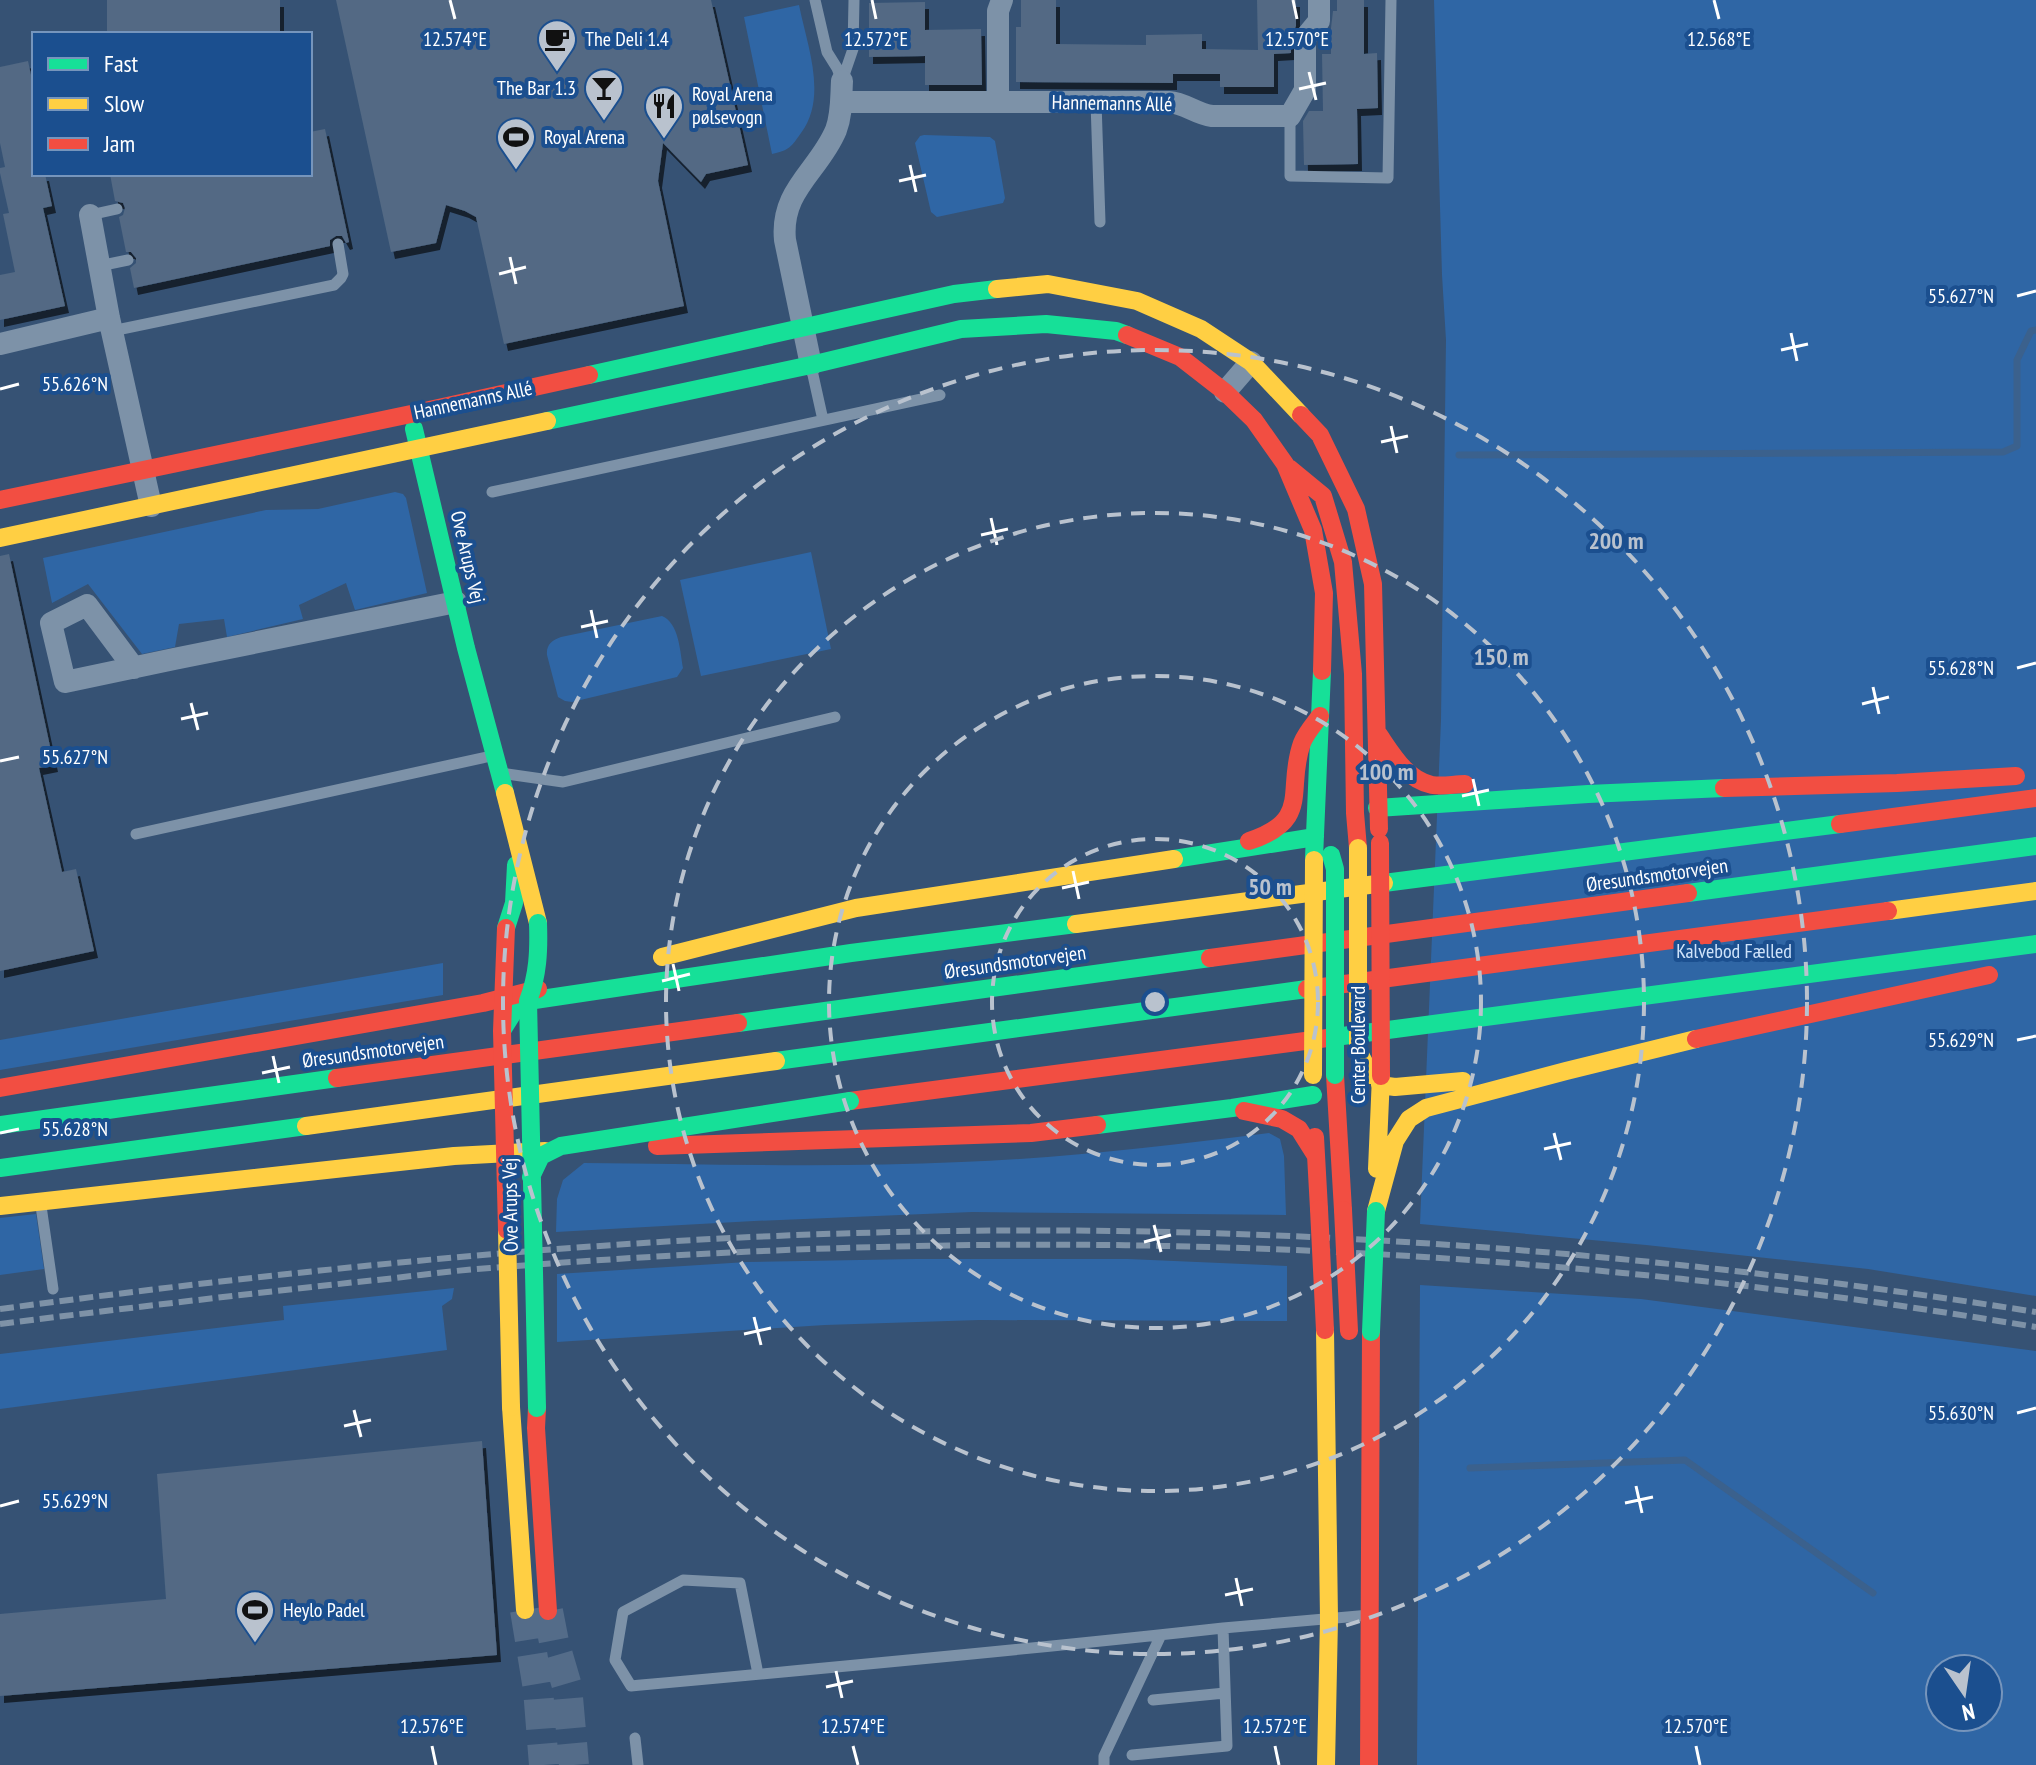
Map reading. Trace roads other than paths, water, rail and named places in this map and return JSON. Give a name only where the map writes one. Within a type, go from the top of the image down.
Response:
[{"type":"main road","name":"Hannemanns Allé","points":[[0,500],[411,414],[954,294],[1048,284],[1137,301],[1201,329],[1251,362]]},
{"type":"main road","name":"Hannemanns Allé","points":[[0,538],[811,365],[961,329],[1046,324],[1116,331],[1180,357],[1225,392]]},
{"type":"main road","name":"Center Boulevard","points":[[1251,362],[1320,435],[1356,509],[1373,584],[1380,843],[1376,1211],[1369,1466],[1369,1765]]},
{"type":"main road","points":[[1225,392],[1254,420],[1285,464],[1313,530],[1324,593],[1315,837],[1322,858],[1313,1075],[1325,1330],[1329,1619],[1326,1765]]},
{"type":"main road","name":"Ove Arups Vej","points":[[411,414],[538,923],[539,961],[528,1001],[536,1428],[548,1611]]},
{"type":"main road","points":[[1285,464],[1323,496],[1343,562],[1353,674],[1358,848],[1358,1051],[1377,1079]]},
{"type":"main road","points":[[1193,855],[1258,839],[1279,829],[1292,811],[1301,744],[1320,716]]},
{"type":"main road","points":[[1377,732],[1396,761],[1417,781],[1435,786],[1488,782]]},
{"type":"main road","points":[[1672,773],[1759,786]]},
{"type":"main road","points":[[648,961],[856,908],[1315,837],[1333,823],[1377,808],[1574,795],[1897,783],[2036,774]]},
{"type":"main road","points":[[502,1031],[513,1013],[528,1001],[851,953],[2036,798]]},
{"type":"main road","name":"Ove Arups Vej","points":[[508,803],[516,881],[514,903],[506,928],[502,1031],[512,1441],[525,1610]]},
{"type":"main road","name":"Øresundsmotorvejen","points":[[0,1125],[2036,846]]},
{"type":"main road","points":[[1322,858],[1335,869],[1335,1084],[1351,1346],[1369,1466]]},
{"type":"main road","points":[[0,1168],[2036,891]]},
{"type":"main road","points":[[531,1177],[541,1156],[561,1146],[850,1101],[2036,944]]},
{"type":"main road","points":[[1376,1211],[1395,1141],[1409,1119],[1426,1108],[1547,1074],[2005,972]]},
{"type":"main road","points":[[0,1088],[483,1003],[603,973]]},
{"type":"main road","points":[[1314,1110],[1335,1084],[1377,1079],[1395,1087],[1547,1074]]},
{"type":"main road","points":[[0,1206],[454,1156],[731,1142],[1031,1133],[1232,1108],[1314,1110]]},
{"type":"main road","points":[[1232,1108],[1282,1119],[1299,1129],[1316,1156]]},
{"type":"street","points":[[998,102],[998,11],[1002,0]]},
{"type":"street","points":[[1290,116],[1305,90],[1305,40],[1319,22],[1319,0]]},
{"type":"street","name":"Hannemanns Allé","points":[[842,92],[998,102],[1175,102],[1212,116],[1290,116]]},
{"type":"street","points":[[811,365],[785,240],[784,220],[792,196],[835,131],[840,117],[842,92]]},
{"type":"street","points":[[90,215],[110,325],[151,506]]},
{"type":"street","points":[[0,344],[110,325]]},
{"type":"street","points":[[1225,392],[1251,362]]},
{"type":"street","points":[[134,668],[456,602]]},
{"type":"lane","points":[[815,0],[827,52],[840,73],[842,92]]},
{"type":"lane","points":[[842,92],[853,49],[854,0]]},
{"type":"lane","points":[[1290,116],[1290,176],[1388,178],[1391,0]]},
{"type":"lane","points":[[1096,102],[1100,222]]},
{"type":"lane","points":[[90,215],[117,209]]},
{"type":"lane","points":[[110,325],[324,288],[338,282],[343,274],[338,244]]},
{"type":"lane","points":[[99,266],[128,260]]},
{"type":"lane","points":[[811,365],[823,420]]},
{"type":"lane","points":[[492,492],[940,395]]},
{"type":"lane","points":[[136,834],[497,764],[563,782],[835,717]]},
{"type":"lane","points":[[40,1202],[53,1289]]},
{"type":"lane","points":[[758,1674],[740,1583],[683,1580],[623,1612],[615,1660],[631,1686],[758,1674],[1161,1635],[1223,1628],[1371,1615]]},
{"type":"lane","points":[[1132,1755],[1227,1746],[1223,1628]]},
{"type":"lane","points":[[1104,1765],[1104,1756],[1161,1635]]},
{"type":"lane","points":[[1153,1700],[1225,1693]]},
{"type":"lane","points":[[635,1738],[638,1765]]},
{"type":"waterway","points":[[1459,455],[2003,452],[2017,446],[2017,360],[2031,331],[2036,330]]},
{"type":"waterway","points":[[1470,1468],[1685,1460],[1873,1593]]},
{"type":"tunnel","points":[[525,1610],[538,1689],[544,1765]]},
{"type":"tunnel","points":[[548,1611],[567,1686],[574,1765]]},
{"type":"railway","points":[[0,1309],[356,1267],[594,1246],[832,1234],[1089,1231],[1360,1239],[1496,1248],[1766,1275],[2036,1312]]},
{"type":"railway","points":[[0,1324],[473,1269],[831,1248],[1113,1245],[1347,1252],[1580,1269],[1812,1294],[2036,1327]]},
{"type":"place","name":"The Deli 1.4","points":[[557,73]]},
{"type":"place","name":"The Bar 1.3","points":[[604,122]]},
{"type":"place","name":"Royal Arena pølsevogn","points":[[664,140]]},
{"type":"place","name":"Royal Arena","points":[[516,171]]},
{"type":"place","name":"Heylo Padel","points":[[255,1644]]},
{"type":"park label","name":"Kalvebod Fælled","points":[[1734,951]]}]
